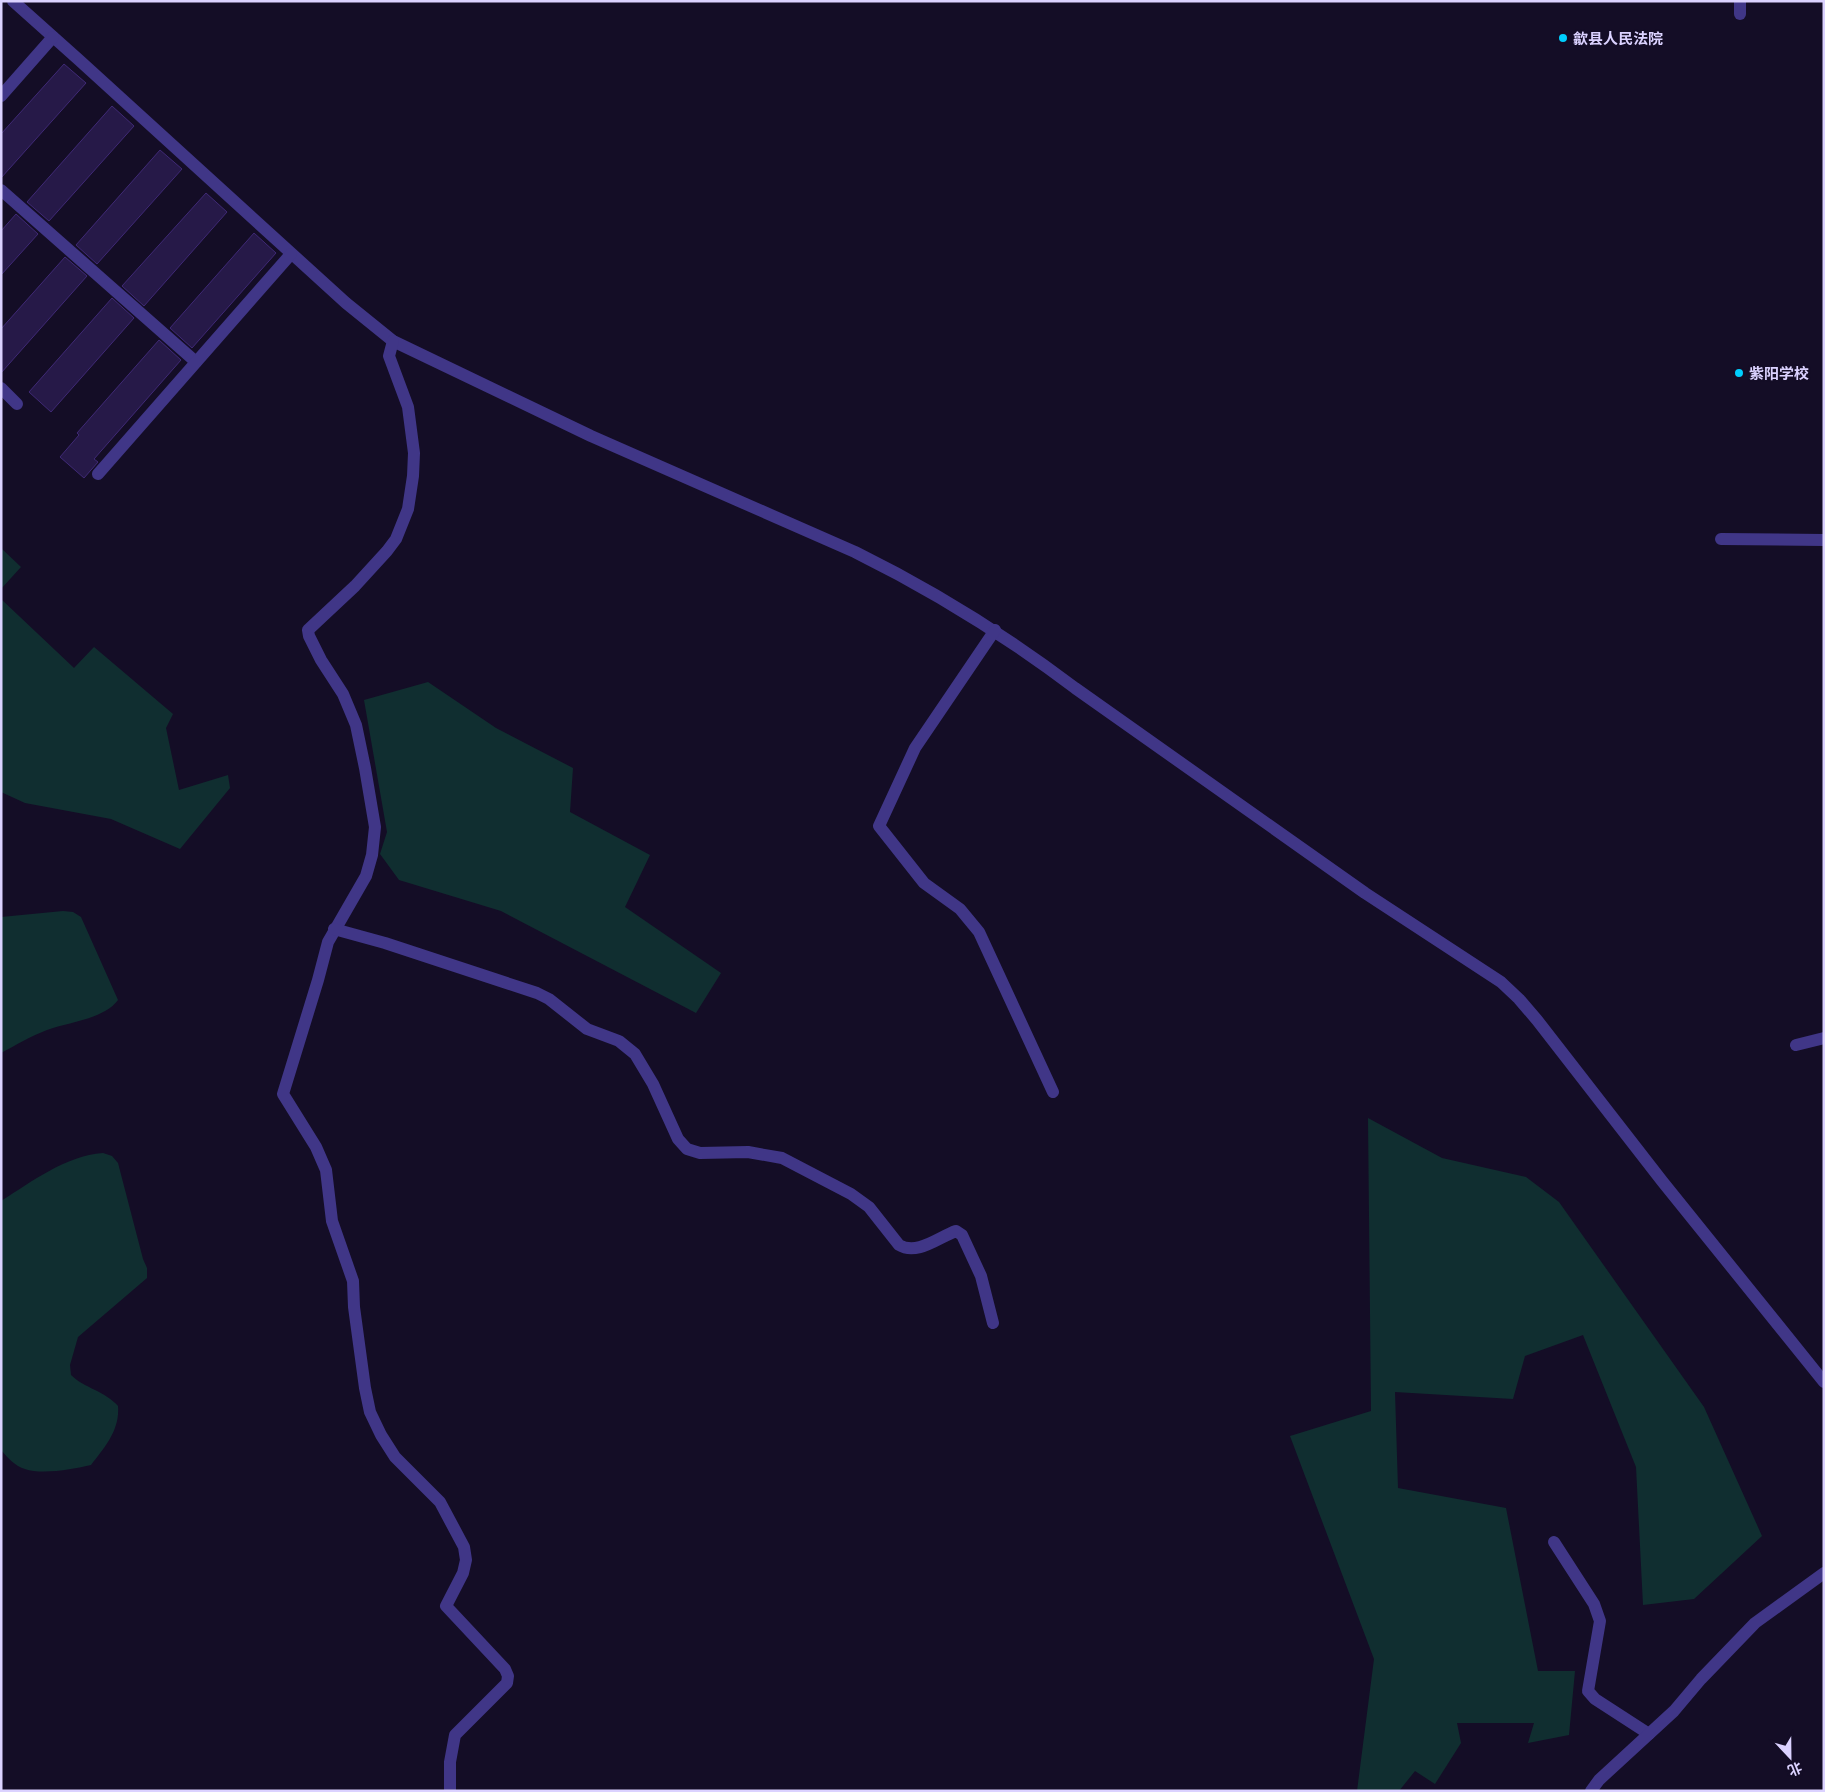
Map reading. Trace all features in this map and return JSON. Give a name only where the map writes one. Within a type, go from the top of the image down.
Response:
[{"type":"street","points":[[13,1],[346,303],[392,341],[591,436],[855,552],[926,588],[995,630],[1357,887],[1501,982],[1519,999],[1823,1379]]},
{"type":"street","points":[[1,96],[53,37]]},
{"type":"street","points":[[1,190],[196,362]]},
{"type":"street","points":[[98,474],[292,254]]},
{"type":"street","points":[[392,341],[389,356],[400,381],[408,407],[414,453],[408,509],[396,539],[387,551],[355,586],[308,630],[321,660],[346,700],[356,725],[375,826],[372,855],[366,876],[334,929],[324,954],[318,980],[283,1094],[316,1147],[326,1170],[332,1221],[353,1281],[356,1325],[370,1412],[380,1435],[395,1456],[440,1502],[464,1547],[466,1560],[463,1573],[446,1606],[505,1669],[508,1676],[507,1683],[454,1735],[450,1762],[450,1791]]},
{"type":"street","points":[[1,388],[18,404]]},
{"type":"street","points":[[1722,538],[1824,540]]},
{"type":"street","points":[[995,630],[915,748],[880,826],[924,883],[960,910],[979,932],[1053,1092]]},
{"type":"street","points":[[334,929],[385,943],[537,993],[549,999],[587,1029],[625,1045],[642,1066],[653,1084],[678,1139],[687,1149],[700,1153],[748,1152],[782,1158],[851,1194],[869,1207],[899,1245],[905,1248],[912,1249],[925,1245],[956,1231],[962,1235],[981,1276],[994,1323]]},
{"type":"street","points":[[1796,1045],[1824,1038]]},
{"type":"street","points":[[1554,1542],[1594,1604],[1600,1621],[1588,1691],[1595,1699],[1649,1734]]},
{"type":"street","points":[[1591,1791],[1599,1780],[1674,1711],[1701,1678],[1755,1623],[1824,1573]]},
{"type":"green space","points":[[1,548],[21,567],[1,589]]},
{"type":"green space","points":[[1,599],[74,668],[94,647],[173,714],[166,728],[179,790],[228,775],[230,788],[180,849],[111,819],[25,803],[1,792]]},
{"type":"green space","points":[[428,682],[496,728],[573,768],[570,812],[650,855],[625,907],[721,973],[696,1013],[501,911],[399,880],[380,854],[387,832],[364,700]]},
{"type":"green space","points":[[63,911],[73,912],[81,917],[118,1000],[104,1012],[47,1030],[1,1053],[1,917]]},
{"type":"green space","points":[[1368,1118],[1442,1158],[1526,1177],[1559,1202],[1704,1407],[1762,1536],[1694,1599],[1643,1605],[1636,1467],[1583,1335],[1525,1356],[1513,1399],[1395,1392],[1398,1488],[1506,1508],[1538,1671],[1575,1671],[1569,1735],[1528,1743],[1534,1723],[1457,1723],[1461,1743],[1435,1784],[1415,1771],[1399,1791],[1357,1791],[1374,1659],[1290,1436],[1371,1411]]},
{"type":"green space","points":[[103,1153],[112,1156],[118,1163],[147,1268],[147,1278],[78,1337],[70,1365],[71,1375],[118,1406],[117,1423],[110,1438],[91,1465],[58,1471],[32,1471],[18,1466],[1,1450],[1,1201],[62,1164],[89,1155]]},
{"type":"building","points":[[64,64],[86,83],[1,178],[1,134]]},
{"type":"building","points":[[112,106],[134,126],[49,221],[27,202]]},
{"type":"building","points":[[160,150],[182,169],[97,264],[76,245]]},
{"type":"building","points":[[206,193],[227,212],[144,306],[122,286]]},
{"type":"building","points":[[16,214],[38,234],[1,275],[1,231]]},
{"type":"building","points":[[254,233],[276,253],[192,348],[170,328]]},
{"type":"building","points":[[65,257],[87,276],[1,373],[1,329]]},
{"type":"building","points":[[112,298],[134,318],[51,412],[29,392]]},
{"type":"building","points":[[159,340],[181,360],[94,459],[98,462],[84,478],[60,457],[79,435],[77,433]]},
{"type":"place","name":"歙县人民法院","points":[[1563,38]]},
{"type":"place","name":"紫阳学校","points":[[1739,373]]}]
